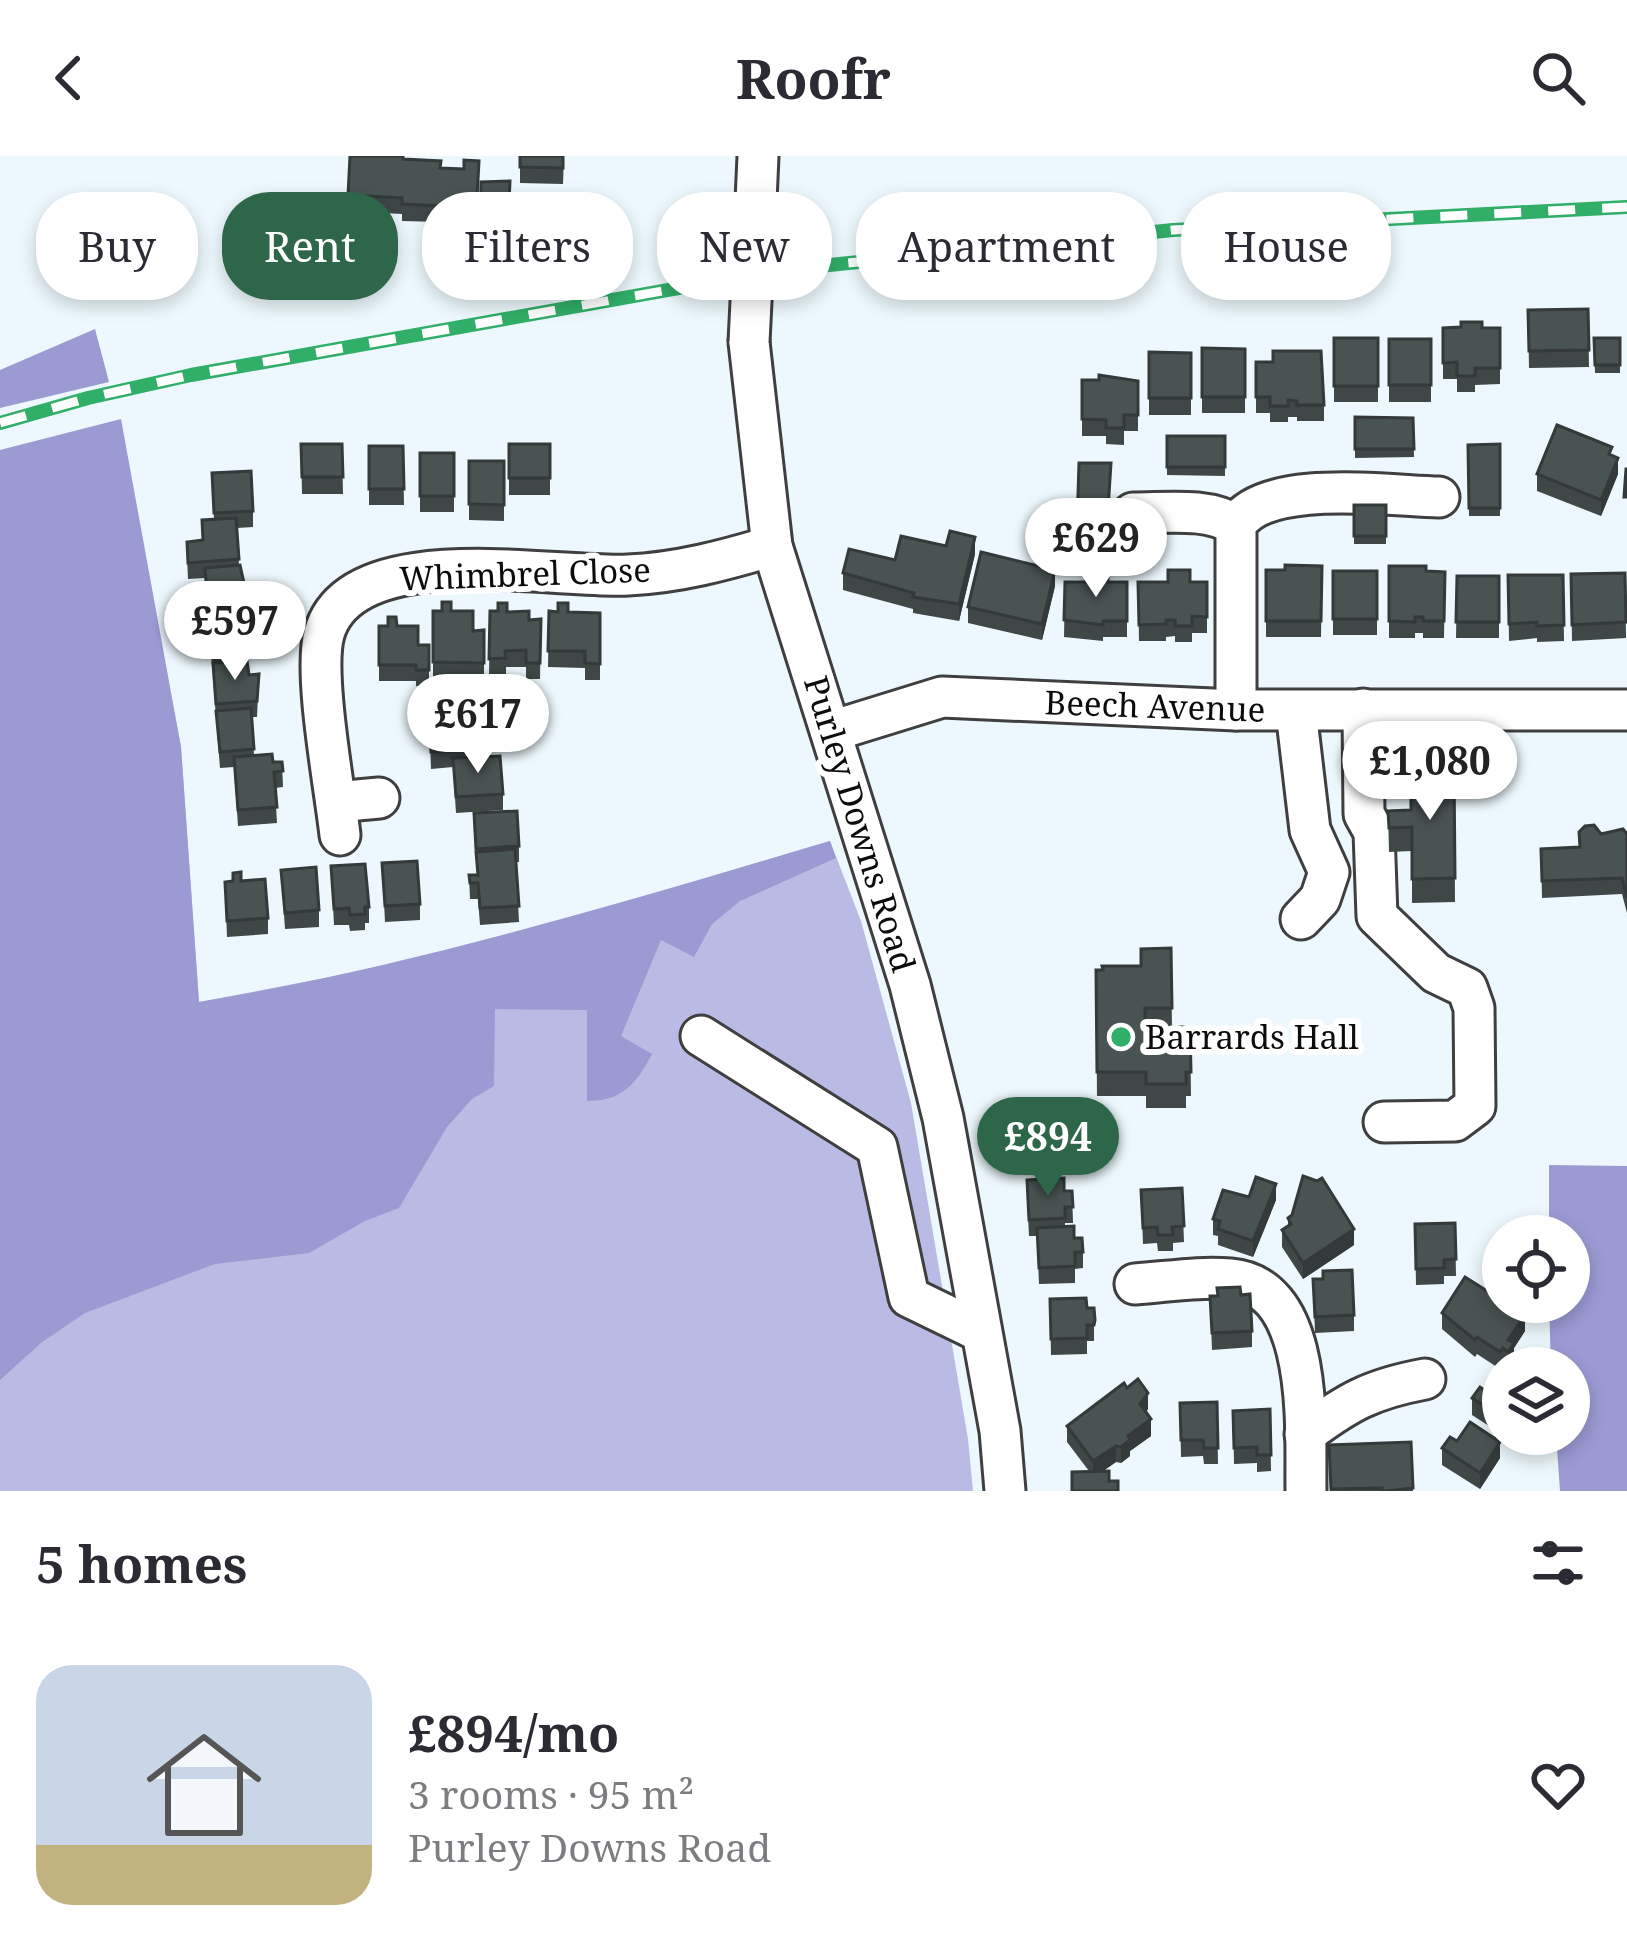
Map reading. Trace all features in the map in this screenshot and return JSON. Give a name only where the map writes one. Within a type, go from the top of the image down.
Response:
[{"type":"street","name":"Purley Downs Road","points":[[758,156],[749,342],[772,547],[910,985],[943,1118],[1000,1431],[1005,1491]]},
{"type":"street","points":[[1236,710],[1236,525],[1250,510],[1282,497],[1439,497]]},
{"type":"street","points":[[1133,513],[1195,513],[1236,525]]},
{"type":"street","name":"Whimbrel Close","points":[[379,798],[338,819],[323,681],[324,634],[344,601],[380,579],[441,570],[629,575],[713,563],[772,547]]},
{"type":"street","name":"Beech Avenue","points":[[832,731],[942,697],[1236,710],[1627,710]]},
{"type":"street","points":[[1364,709],[1364,814],[1374,832],[1377,916],[1436,973],[1467,988],[1474,1008],[1477,1097],[1471,1112],[1455,1121],[1384,1122]]},
{"type":"street","points":[[1296,711],[1310,830],[1329,872],[1320,898],[1301,919]]},
{"type":"street","points":[[701,1036],[877,1147],[909,1297],[981,1332]]},
{"type":"street","points":[[1135,1284],[1232,1279],[1257,1286],[1278,1307],[1294,1336],[1303,1377],[1306,1491]]},
{"type":"street","points":[[1305,1434],[1351,1399],[1425,1378]]},
{"type":"shaded area","points":[[95,329],[109,382],[0,408],[0,370]]},
{"type":"shaded area","points":[[121,419],[181,747],[199,1002],[438,952],[830,841],[836,858],[740,901],[712,924],[694,957],[661,940],[621,1036],[652,1054],[634,1082],[619,1094],[587,1101],[587,1010],[495,1009],[494,1086],[472,1099],[447,1127],[399,1208],[309,1253],[215,1264],[85,1313],[41,1343],[0,1380],[0,450]]},
{"type":"shaded area","points":[[125,461],[181,747],[199,1002],[384,967],[553,924],[830,841],[861,921],[911,1103],[973,1491],[0,1491],[0,485]]},
{"type":"shaded area","points":[[1549,1165],[1627,1166],[1627,1491],[1560,1491],[1557,1455],[1590,1455],[1590,1347],[1550,1347],[1550,1323],[1590,1323],[1590,1215],[1549,1215]]},
{"type":"building","points":[[350,156],[403,156],[441,161],[440,168],[464,169],[464,160],[479,161],[477,192],[422,192],[422,205],[402,204],[398,192],[348,192]]},
{"type":"building","points":[[520,156],[563,156],[563,168],[520,167]]},
{"type":"building","points":[[510,181],[509,192],[481,192],[481,182]]},
{"type":"building","points":[[1588,309],[1589,350],[1529,351],[1528,310]]},
{"type":"building","points":[[1461,322],[1500,328],[1500,368],[1475,368],[1475,376],[1457,376],[1457,362],[1443,363],[1443,328],[1461,327]]},
{"type":"building","points":[[1334,338],[1378,338],[1378,386],[1334,386]]},
{"type":"building","points":[[1594,338],[1620,338],[1620,365],[1595,365]]},
{"type":"building","points":[[1389,339],[1431,339],[1431,385],[1389,385]]},
{"type":"building","points":[[1202,348],[1245,349],[1245,397],[1202,397]]},
{"type":"building","points":[[1273,351],[1321,351],[1324,405],[1297,405],[1288,400],[1288,406],[1270,406],[1270,397],[1256,397],[1256,362],[1273,362]]},
{"type":"building","points":[[1149,352],[1191,353],[1191,398],[1149,398]]},
{"type":"building","points":[[1099,375],[1138,381],[1138,415],[1124,415],[1124,428],[1106,428],[1106,420],[1082,419],[1082,380],[1099,380]]},
{"type":"building","points":[[1355,417],[1413,418],[1414,449],[1355,449]]},
{"type":"building","points":[[1557,425],[1612,447],[1609,454],[1618,458],[1601,500],[1537,474]]},
{"type":"building","points":[[1167,436],[1225,436],[1225,467],[1167,467]]},
{"type":"building","points":[[301,444],[342,444],[343,477],[302,477]]},
{"type":"building","points":[[509,444],[550,444],[550,478],[509,478]]},
{"type":"building","points":[[1500,444],[1500,508],[1469,508],[1468,445]]},
{"type":"building","points":[[369,446],[403,446],[404,489],[369,489]]},
{"type":"building","points":[[420,453],[454,453],[454,496],[420,496]]},
{"type":"building","points":[[469,461],[504,461],[504,505],[469,504]]},
{"type":"building","points":[[1079,463],[1111,463],[1107,526],[1077,526]]},
{"type":"building","points":[[251,471],[253,511],[214,513],[212,473]]},
{"type":"building","points":[[1354,505],[1386,505],[1386,536],[1354,536]]},
{"type":"building","points":[[236,518],[239,559],[188,563],[187,542],[203,540],[202,520]]},
{"type":"building","points":[[950,531],[975,537],[959,604],[913,597],[914,593],[843,573],[849,549],[895,560],[901,536],[946,546]]},
{"type":"building","points":[[981,552],[1055,570],[1042,624],[968,607]]},
{"type":"building","points":[[240,565],[246,592],[242,592],[243,607],[208,609],[205,568]]},
{"type":"building","points":[[1285,565],[1322,566],[1321,621],[1266,621],[1266,570],[1285,570]]},
{"type":"building","points":[[1389,566],[1426,566],[1426,571],[1445,572],[1444,621],[1415,617],[1415,622],[1389,621]]},
{"type":"building","points":[[1168,570],[1190,570],[1190,582],[1207,582],[1207,617],[1192,616],[1192,626],[1175,626],[1175,620],[1139,625],[1138,582],[1168,582]]},
{"type":"building","points":[[1086,571],[1108,571],[1108,582],[1127,582],[1127,621],[1103,621],[1103,625],[1064,620],[1065,582],[1086,582]]},
{"type":"building","points":[[1333,571],[1377,571],[1377,619],[1333,619]]},
{"type":"building","points":[[1625,573],[1626,622],[1572,625],[1571,574]]},
{"type":"building","points":[[1508,575],[1563,575],[1564,625],[1509,624]]},
{"type":"building","points":[[1457,576],[1499,576],[1499,622],[1456,622]]},
{"type":"building","points":[[442,602],[451,602],[451,611],[473,611],[473,631],[484,630],[484,663],[433,662],[433,611],[442,611]]},
{"type":"building","points":[[498,603],[507,603],[507,612],[529,611],[529,620],[541,619],[540,663],[526,663],[526,650],[505,651],[506,658],[489,659],[490,611],[498,611]]},
{"type":"building","points":[[558,603],[568,603],[568,612],[600,613],[600,664],[585,663],[585,651],[548,651],[549,611],[558,612]]},
{"type":"building","points":[[244,612],[250,639],[246,640],[247,654],[212,657],[209,615]]},
{"type":"building","points":[[388,617],[396,617],[397,626],[418,626],[418,645],[429,645],[429,670],[416,670],[416,665],[379,665],[379,626],[388,626]]},
{"type":"building","points":[[247,661],[249,675],[259,674],[257,701],[216,704],[213,663]]},
{"type":"building","points":[[251,708],[254,749],[220,752],[216,711]]},
{"type":"building","points":[[463,710],[466,750],[431,752],[429,712]]},
{"type":"building","points":[[272,754],[273,762],[282,762],[283,771],[274,772],[277,807],[238,810],[234,757]]},
{"type":"building","points":[[500,756],[503,794],[456,797],[453,758]]},
{"type":"building","points":[[1411,769],[1454,769],[1455,878],[1412,879],[1412,827],[1389,828],[1388,811],[1411,810]]},
{"type":"building","points":[[517,811],[519,846],[476,849],[474,813]]},
{"type":"building","points":[[1594,825],[1601,834],[1623,829],[1627,834],[1627,897],[1622,878],[1542,881],[1541,849],[1580,847],[1579,832]]},
{"type":"building","points":[[515,849],[519,906],[480,908],[478,883],[470,883],[469,875],[478,875],[476,852]]},
{"type":"building","points":[[417,861],[420,904],[385,906],[382,863]]},
{"type":"building","points":[[365,864],[369,907],[365,914],[334,909],[331,866]]},
{"type":"building","points":[[316,867],[319,910],[285,913],[281,870]]},
{"type":"building","points":[[241,872],[241,881],[265,879],[268,918],[227,921],[225,882]]},
{"type":"building","name":"Barrards Hall","points":[[1171,948],[1172,1008],[1145,1008],[1145,1027],[1190,1027],[1191,1072],[1186,1072],[1186,1084],[1146,1084],[1146,1072],[1097,1072],[1096,970],[1141,966],[1141,949]]},
{"type":"building","points":[[1303,1176],[1322,1178],[1354,1229],[1303,1263],[1282,1230],[1291,1224],[1288,1218]]},
{"type":"building","points":[[1256,1177],[1276,1184],[1253,1241],[1218,1229],[1220,1221],[1213,1219],[1223,1190],[1249,1197]]},
{"type":"building","points":[[1064,1178],[1064,1191],[1072,1191],[1073,1207],[1065,1207],[1065,1218],[1029,1220],[1027,1180]]},
{"type":"building","points":[[1182,1188],[1184,1226],[1172,1227],[1173,1235],[1158,1235],[1157,1227],[1143,1228],[1141,1190]]},
{"type":"building","points":[[1455,1223],[1456,1259],[1444,1260],[1444,1268],[1416,1269],[1415,1224]]},
{"type":"building","points":[[1074,1226],[1074,1238],[1082,1238],[1083,1252],[1075,1252],[1075,1266],[1039,1268],[1037,1228]]},
{"type":"building","points":[[1352,1270],[1354,1315],[1315,1317],[1313,1279],[1323,1279],[1323,1271]]},
{"type":"building","points":[[1465,1277],[1482,1288],[1482,1323],[1520,1323],[1508,1340],[1514,1343],[1511,1347],[1492,1347],[1475,1340],[1442,1313]]},
{"type":"building","points":[[1240,1287],[1241,1295],[1250,1294],[1252,1331],[1212,1333],[1210,1296],[1218,1296],[1217,1288]]},
{"type":"building","points":[[1086,1298],[1087,1308],[1094,1308],[1095,1320],[1094,1325],[1087,1325],[1087,1338],[1051,1339],[1050,1299]]},
{"type":"building","points":[[1138,1379],[1148,1393],[1140,1404],[1151,1419],[1121,1447],[1093,1461],[1067,1426],[1124,1383],[1127,1388]]},
{"type":"building","points":[[1482,1388],[1482,1404],[1472,1398]]},
{"type":"building","points":[[1217,1402],[1218,1448],[1204,1448],[1203,1440],[1181,1440],[1180,1403]]},
{"type":"building","points":[[1270,1409],[1271,1455],[1257,1455],[1257,1447],[1234,1448],[1233,1411]]},
{"type":"building","points":[[1470,1422],[1482,1430],[1482,1455],[1492,1455],[1480,1473],[1442,1448],[1450,1437],[1457,1441]]},
{"type":"building","points":[[1411,1442],[1413,1488],[1331,1489],[1329,1445]]},
{"type":"building","points":[[1109,1471],[1109,1481],[1118,1481],[1118,1491],[1072,1491],[1072,1472]]},
{"type":"railway","points":[[0,423],[191,375],[780,270],[1173,230],[1627,207]]},
{"type":"place","name":"Barrards Hall","points":[[1121,1037]]}]
